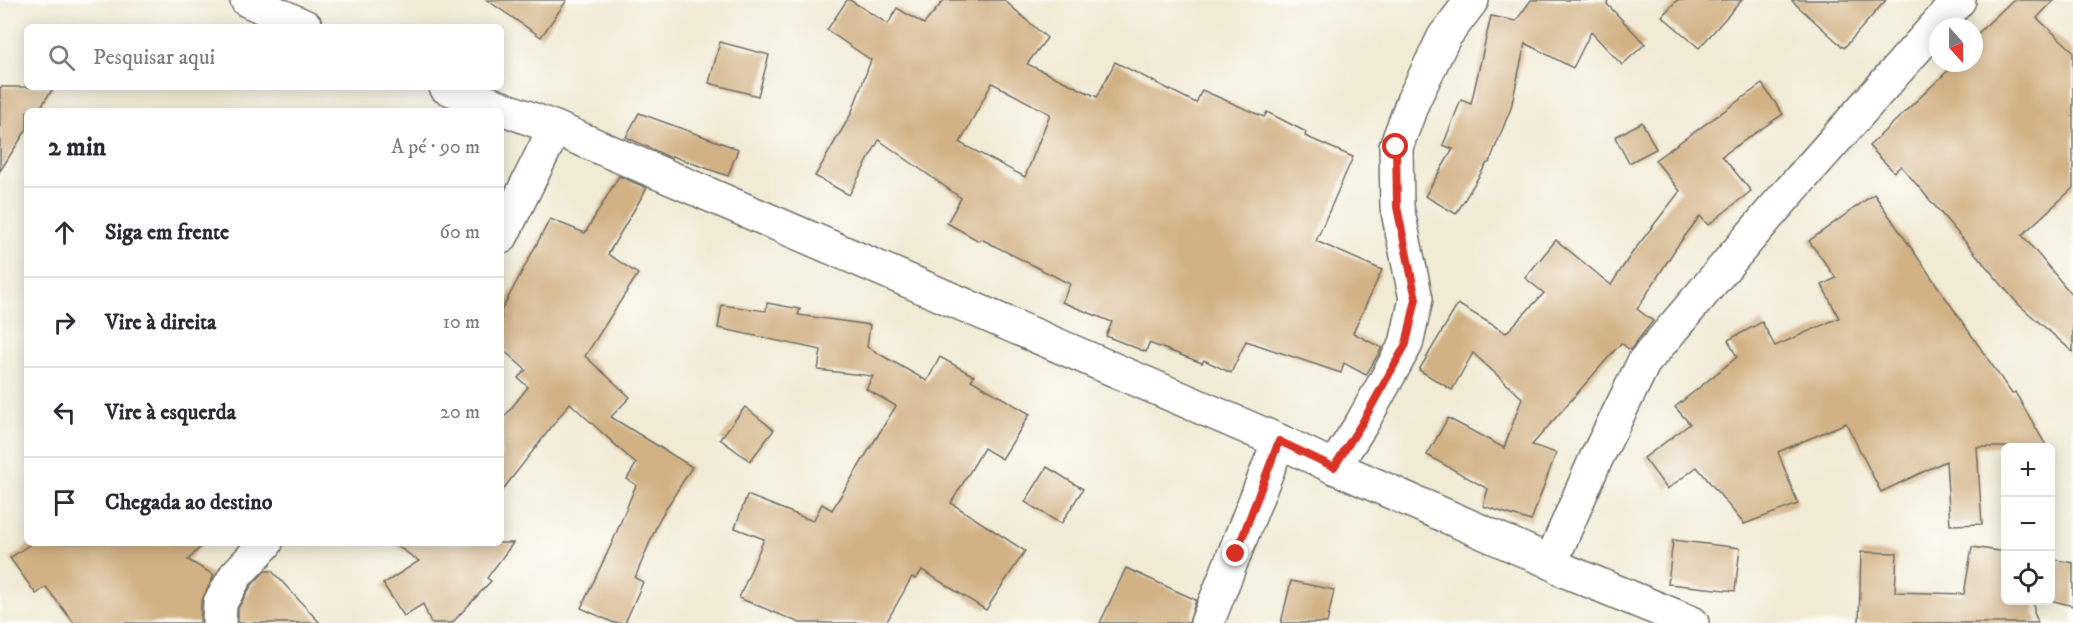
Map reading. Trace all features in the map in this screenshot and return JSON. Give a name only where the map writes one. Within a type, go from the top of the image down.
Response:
[{"type":"street","points":[[247,0],[299,24]]},
{"type":"street","points":[[1334,467],[1362,423],[1406,344],[1416,299],[1397,207],[1396,147],[1413,101],[1444,37],[1472,0]]},
{"type":"street","points":[[1551,562],[1594,463],[1644,362],[1773,210],[1959,0]]},
{"type":"street","points":[[454,90],[502,108]]},
{"type":"street","points":[[504,109],[555,128],[1279,441],[1551,562],[1566,571],[1692,623]]},
{"type":"street","points":[[504,231],[555,128]]},
{"type":"street","points":[[1207,623],[1279,441]]},
{"type":"street","points":[[219,623],[220,603],[236,575],[263,546]]},
{"type":"building","points":[[487,0],[567,0],[541,37]]},
{"type":"building","points":[[847,0],[888,24],[897,8],[924,24],[944,0],[1004,0],[1047,38],[1027,64],[1097,97],[1115,62],[1196,103],[1202,90],[1264,117],[1267,112],[1306,132],[1305,136],[1353,157],[1316,241],[1382,270],[1353,333],[1382,348],[1366,375],[1344,363],[1341,373],[1246,341],[1231,373],[1204,360],[1202,363],[1149,343],[1146,352],[1106,336],[1112,322],[1062,302],[1070,284],[981,239],[979,241],[947,223],[961,198],[879,140],[849,195],[815,176],[851,114],[871,60],[827,30]],"holes":[[[992,83],[1050,114],[1025,177],[960,143]]]},
{"type":"building","points":[[1531,0],[1608,0],[1607,4],[1645,44],[1622,65],[1591,32],[1573,68],[1525,43],[1511,108],[1489,163],[1456,214],[1425,196],[1453,149],[1443,145],[1461,100],[1471,104],[1491,16],[1516,21]]},
{"type":"building","points":[[1677,0],[1742,0],[1699,48],[1662,16]]},
{"type":"building","points":[[1791,0],[1886,0],[1844,48]]},
{"type":"building","points":[[2013,0],[2054,0],[2037,18],[2073,51],[2073,188],[2022,235],[2073,296],[2073,352],[2018,304],[1901,166],[1894,172],[1869,146],[1947,72],[1983,72],[1983,28]]},
{"type":"building","points":[[720,42],[769,55],[758,96],[709,83]]},
{"type":"building","points":[[1762,84],[1783,114],[1722,156],[1751,191],[1708,225],[1700,216],[1676,248],[1637,309],[1653,321],[1630,350],[1621,343],[1532,445],[1556,453],[1531,521],[1483,506],[1488,489],[1427,455],[1448,418],[1504,448],[1522,398],[1473,353],[1452,390],[1419,370],[1458,304],[1506,333],[1544,293],[1525,278],[1556,240],[1611,285],[1632,253],[1680,191],[1655,160]]},
{"type":"building","points":[[0,87],[52,90],[40,108],[24,108],[24,134],[0,171]]},
{"type":"building","points":[[639,113],[738,149],[728,176],[672,156],[671,158],[626,137]]},
{"type":"building","points":[[1642,122],[1656,149],[1629,163],[1615,137]]},
{"type":"building","points":[[619,176],[647,188],[608,254],[638,274],[585,356],[630,397],[611,417],[692,467],[659,520],[635,578],[643,582],[625,623],[614,623],[581,608],[636,485],[627,479],[636,464],[570,403],[504,488],[504,417],[528,387],[518,378],[526,370],[504,351],[504,305],[550,219],[585,233]]},
{"type":"building","points":[[1874,194],[2012,394],[2015,392],[2045,443],[2001,443],[2001,447],[1977,447],[1982,524],[1950,525],[1946,461],[1881,492],[1846,423],[1778,452],[1798,504],[1744,524],[1697,467],[1667,489],[1644,458],[1690,424],[1675,407],[1737,357],[1728,340],[1762,322],[1775,346],[1839,318],[1822,285],[1836,278],[1809,241]]},
{"type":"building","points":[[767,303],[800,309],[798,315],[870,325],[867,347],[927,381],[940,357],[974,376],[971,380],[1030,414],[1002,459],[984,448],[951,503],[1025,551],[986,610],[922,570],[916,579],[912,577],[886,623],[800,623],[739,598],[764,539],[735,528],[747,495],[813,521],[822,504],[832,510],[896,406],[866,389],[873,376],[818,370],[821,350],[718,328],[722,305],[766,311]]},
{"type":"building","points":[[745,407],[774,430],[750,461],[720,439]]},
{"type":"building","points":[[1047,467],[1083,489],[1061,524],[1025,502]]},
{"type":"building","points":[[1673,540],[1740,548],[1735,591],[1668,584]]},
{"type":"building","points":[[504,543],[513,543],[487,578],[491,581],[452,623],[431,623],[423,604],[404,616],[383,584],[419,561],[397,546],[504,546]]},
{"type":"building","points":[[28,546],[201,546],[188,560],[214,575],[201,602],[200,623],[74,623],[46,587],[36,594],[10,558]]},
{"type":"building","points":[[1972,547],[2001,551],[2001,605],[2034,605],[2038,623],[1859,623],[1861,552],[1897,553],[1895,592],[1964,594]]},
{"type":"building","points":[[2055,560],[2073,563],[2073,606],[2055,601]]},
{"type":"building","points":[[1126,568],[1196,600],[1189,623],[1100,623]]},
{"type":"building","points":[[265,571],[272,571],[320,623],[238,623],[238,608],[251,586]]},
{"type":"building","points":[[1291,581],[1334,590],[1327,623],[1281,623]]},
{"type":"route","points":[[1236,554],[1279,441],[1334,467],[1362,423],[1406,344],[1416,299],[1397,207],[1396,147]]}]
